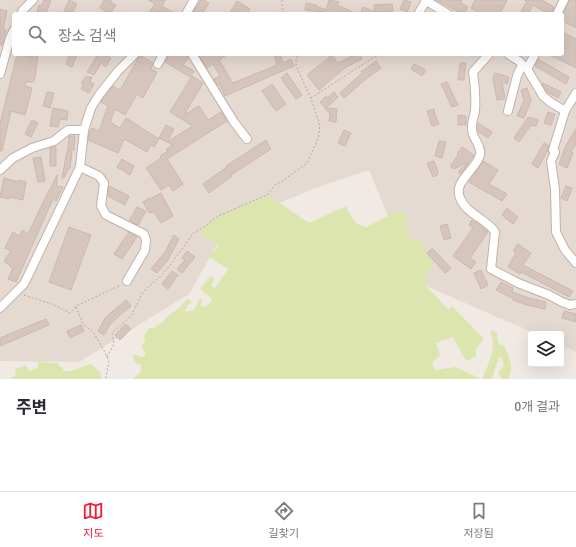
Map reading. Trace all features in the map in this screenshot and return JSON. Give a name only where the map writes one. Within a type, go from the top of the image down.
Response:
[{"type":"street","points":[[22,12],[33,0]]},
{"type":"street","points":[[187,12],[194,0]]},
{"type":"street","points":[[419,12],[425,0],[445,12]]},
{"type":"street","points":[[558,12],[564,0]]},
{"type":"street","points":[[0,74],[12,34]]},
{"type":"street","points":[[0,308],[24,284],[80,167],[84,130],[91,108],[99,95],[118,71],[133,56]]},
{"type":"street","points":[[158,64],[162,56]]},
{"type":"street","points":[[193,56],[234,122],[247,139]]},
{"type":"street","points":[[487,56],[473,72],[476,92],[475,113],[472,130],[479,145],[480,154],[477,162],[461,182],[459,190],[460,198],[475,215],[492,227],[495,232],[491,268],[518,283],[549,295],[562,302],[570,305],[576,304]]},
{"type":"street","points":[[511,56],[524,67],[543,96],[565,111]]},
{"type":"street","points":[[508,111],[517,76],[533,56]]},
{"type":"street","points":[[576,93],[565,111],[553,150],[555,152],[551,161],[555,189],[556,232],[565,250],[576,263]]},
{"type":"street","points":[[0,170],[13,158],[32,148],[54,141],[68,130],[84,130]]},
{"type":"street","points":[[80,167],[99,176],[104,183],[101,206],[106,215],[144,234],[146,240],[145,250],[127,281]]},
{"type":"path","points":[[282,0],[282,8],[284,12]]},
{"type":"path","points":[[107,357],[114,344],[112,333],[131,316],[143,292],[164,273],[193,234],[218,216],[267,195],[276,184],[307,163],[318,139],[320,125],[296,66],[296,59],[298,56]]},
{"type":"path","points":[[310,99],[376,56]]},
{"type":"path","points":[[15,293],[52,304],[70,313],[76,306],[96,298],[127,281]]},
{"type":"path","points":[[76,306],[83,324],[93,332],[109,362],[106,377],[104,379]]},
{"type":"shaded area","points":[[0,0],[576,0],[576,352],[564,346],[564,331],[529,331],[419,283],[392,226],[369,170],[315,188],[238,221],[215,248],[189,294],[79,362],[0,361]]},
{"type":"green space","points":[[268,195],[309,223],[346,206],[351,217],[356,223],[367,227],[396,212],[406,213],[409,238],[422,241],[425,252],[433,265],[426,277],[426,286],[448,309],[452,306],[484,339],[476,349],[476,356],[466,361],[453,337],[436,343],[440,356],[432,362],[435,370],[456,367],[481,379],[133,379],[141,372],[141,365],[135,363],[133,357],[135,354],[140,357],[144,357],[146,354],[141,346],[145,341],[144,336],[149,328],[155,328],[157,325],[162,323],[187,299],[192,302],[187,306],[185,312],[194,310],[200,298],[202,299],[201,306],[205,307],[211,302],[212,298],[204,293],[200,288],[211,276],[215,278],[211,286],[215,288],[228,269],[209,257],[218,246],[200,232],[201,230],[218,217]]},
{"type":"green space","points":[[492,330],[497,333],[498,343],[504,346],[509,357],[511,370],[509,379],[502,379],[498,373],[504,366],[501,357],[499,358],[492,379],[482,379],[493,349],[490,332]]},
{"type":"green space","points":[[38,361],[58,363],[64,371],[71,371],[91,364],[101,373],[101,379],[9,379],[16,375],[15,369],[26,365],[29,371],[37,368]]},
{"type":"building","points":[[44,0],[51,0],[47,12],[37,12],[39,5],[41,6]]},
{"type":"building","points":[[69,0],[77,4],[73,12],[64,12]]},
{"type":"building","points":[[104,0],[111,0],[110,2],[116,5],[111,12],[107,12],[100,8]]},
{"type":"building","points":[[148,0],[165,0],[162,6],[172,12],[149,12],[155,4]]},
{"type":"building","points":[[201,0],[209,3],[203,12],[193,12]]},
{"type":"building","points":[[329,0],[339,2],[337,5],[353,12],[305,10],[306,3],[316,5],[326,10]]},
{"type":"building","points":[[404,0],[411,2],[407,12],[400,9]]},
{"type":"building","points":[[436,0],[462,0],[461,3],[468,7],[465,12],[459,12]]},
{"type":"building","points":[[475,0],[507,0],[501,12],[478,12],[471,8]]},
{"type":"building","points":[[524,0],[542,0],[554,7],[553,12],[545,12],[533,5],[529,12],[521,12],[527,1]]},
{"type":"building","points":[[569,0],[576,0],[576,28],[564,22],[564,12]]},
{"type":"building","points":[[237,1],[250,9],[248,12],[230,12]]},
{"type":"building","points":[[392,4],[393,11],[375,12],[374,5]]},
{"type":"building","points":[[363,7],[375,12],[361,12]]},
{"type":"building","points":[[0,9],[7,11],[3,29],[6,30],[2,45],[0,45]]},
{"type":"building","points":[[564,33],[576,39],[576,68],[552,56],[564,56]]},
{"type":"building","points":[[17,56],[38,56],[35,78],[33,82],[26,82],[25,86],[32,88],[25,115],[11,111],[2,151],[0,151],[0,124]]},
{"type":"building","points":[[69,56],[76,56],[72,67],[66,64]]},
{"type":"building","points":[[97,56],[108,56],[111,58],[106,67],[101,63],[94,75],[87,72]]},
{"type":"building","points":[[139,56],[153,63],[151,69],[157,72],[143,98],[137,94],[125,115],[115,109],[110,122],[120,128],[126,118],[159,139],[154,147],[151,145],[147,152],[124,139],[118,153],[88,140],[89,133],[92,128],[99,131],[108,106],[101,102],[113,86],[120,90]]},
{"type":"building","points":[[168,56],[188,56],[188,58],[183,65],[194,71],[190,77],[165,62]]},
{"type":"building","points":[[199,56],[225,56],[219,60],[233,83],[277,65],[275,56],[281,56],[283,63],[291,59],[294,66],[225,96],[219,84],[217,85],[214,79],[220,76],[213,64],[207,68]]},
{"type":"building","points":[[331,56],[333,56],[338,63],[352,56],[361,56],[362,59],[346,67],[319,90],[307,75]]},
{"type":"building","points":[[538,59],[569,77],[566,84],[535,66]]},
{"type":"building","points":[[376,61],[381,68],[344,98],[340,93],[362,73],[361,72]]},
{"type":"building","points":[[460,63],[466,63],[464,80],[458,80]]},
{"type":"building","points":[[414,64],[426,70],[422,76],[411,69]]},
{"type":"building","points":[[287,73],[302,95],[296,99],[281,78]]},
{"type":"building","points":[[495,73],[509,77],[507,84],[502,82],[505,99],[497,100],[493,78]]},
{"type":"building","points":[[192,76],[203,83],[184,115],[199,106],[208,120],[221,112],[227,121],[167,159],[183,184],[173,191],[169,185],[161,190],[146,168],[161,158],[160,156],[168,151],[166,149],[173,145],[167,142],[193,126],[170,112]]},
{"type":"building","points":[[85,77],[92,77],[90,82],[94,84],[89,93],[81,89],[84,84],[81,83]]},
{"type":"building","points":[[447,82],[458,105],[452,107],[441,84]]},
{"type":"building","points":[[543,83],[561,92],[558,98],[547,92],[542,84]]},
{"type":"building","points":[[272,84],[286,104],[276,111],[262,91]]},
{"type":"building","points":[[527,88],[531,101],[524,118],[517,116],[524,100],[521,90]]},
{"type":"building","points":[[47,92],[54,93],[50,108],[43,106]]},
{"type":"building","points":[[334,92],[338,97],[326,108],[337,109],[336,122],[329,121],[330,114],[320,102],[326,96],[327,98]]},
{"type":"building","points":[[53,108],[68,111],[67,120],[60,119],[58,127],[50,126]]},
{"type":"building","points":[[434,109],[439,124],[432,126],[427,111]]},
{"type":"building","points":[[548,112],[555,114],[551,125],[544,123]]},
{"type":"building","points":[[458,115],[466,116],[466,125],[458,125]]},
{"type":"building","points":[[528,117],[538,120],[536,126],[531,125],[519,142],[514,138]]},
{"type":"building","points":[[32,120],[38,123],[31,137],[25,134]]},
{"type":"building","points":[[478,123],[492,132],[488,138],[478,131]]},
{"type":"building","points":[[166,125],[174,129],[167,142],[159,138]]},
{"type":"building","points":[[576,129],[576,144],[571,152],[573,153],[567,168],[559,164],[566,145]]},
{"type":"building","points":[[344,130],[351,133],[345,146],[338,143]]},
{"type":"building","points":[[69,136],[75,136],[74,150],[68,150]]},
{"type":"building","points":[[266,140],[271,149],[231,175],[232,176],[209,193],[203,184],[227,167],[226,166]]},
{"type":"building","points":[[439,141],[446,142],[442,158],[435,156]]},
{"type":"building","points":[[544,143],[549,146],[538,168],[532,164]]},
{"type":"building","points":[[56,147],[56,166],[50,166],[50,148]]},
{"type":"building","points":[[462,147],[474,155],[461,174],[458,172],[468,162],[454,169],[451,165]]},
{"type":"building","points":[[67,151],[72,152],[70,168],[64,178],[62,178]]},
{"type":"building","points":[[41,157],[45,181],[38,182],[33,158]]},
{"type":"building","points":[[122,159],[134,166],[130,175],[117,167]]},
{"type":"building","points":[[434,161],[438,172],[437,175],[433,177],[427,163]]},
{"type":"building","points":[[483,161],[498,170],[489,184],[507,194],[502,201],[469,182]]},
{"type":"building","points":[[57,175],[57,186],[63,187],[56,201],[53,199],[16,282],[8,279],[13,268],[4,261],[11,251],[5,248],[13,232],[19,236],[22,230],[28,234],[49,190],[51,190]]},
{"type":"building","points":[[4,178],[18,182],[18,180],[26,182],[23,200],[10,197],[9,199],[0,197]]},
{"type":"building","points":[[109,186],[129,196],[125,205],[108,196]]},
{"type":"building","points":[[566,186],[572,188],[567,201],[561,198]]},
{"type":"building","points":[[161,193],[173,216],[161,223],[154,212],[149,213],[143,202]]},
{"type":"building","points":[[137,207],[146,211],[138,225],[129,221]]},
{"type":"building","points":[[507,208],[518,217],[513,224],[502,215]]},
{"type":"building","points":[[472,220],[488,232],[470,258],[476,262],[471,269],[453,256],[473,228],[469,225]]},
{"type":"building","points":[[447,224],[451,238],[444,240],[440,226]]},
{"type":"building","points":[[69,227],[91,235],[71,290],[49,282]]},
{"type":"building","points":[[129,232],[137,237],[122,259],[114,254]]},
{"type":"building","points":[[174,235],[179,239],[168,260],[157,273],[151,269],[165,252]]},
{"type":"building","points":[[518,244],[531,253],[523,265],[573,291],[569,297],[521,272],[520,274],[508,267],[516,253],[513,251]]},
{"type":"building","points":[[433,249],[451,268],[445,273],[427,253]]},
{"type":"building","points":[[187,251],[195,257],[182,273],[177,269],[185,260],[182,258]]},
{"type":"building","points":[[481,270],[488,285],[481,289],[474,273]]},
{"type":"building","points":[[172,271],[178,275],[168,289],[162,284]]},
{"type":"building","points":[[501,282],[513,288],[512,292],[546,302],[545,309],[513,300],[514,299],[496,290]]},
{"type":"building","points":[[126,300],[131,306],[111,323],[104,335],[98,331],[105,318]]},
{"type":"building","points":[[564,311],[576,314],[576,322],[562,318]]},
{"type":"building","points":[[46,319],[49,325],[0,346],[0,338]]},
{"type":"building","points":[[125,324],[131,329],[120,340],[115,335]]},
{"type":"building","points":[[81,325],[84,331],[70,338],[67,331]]}]
